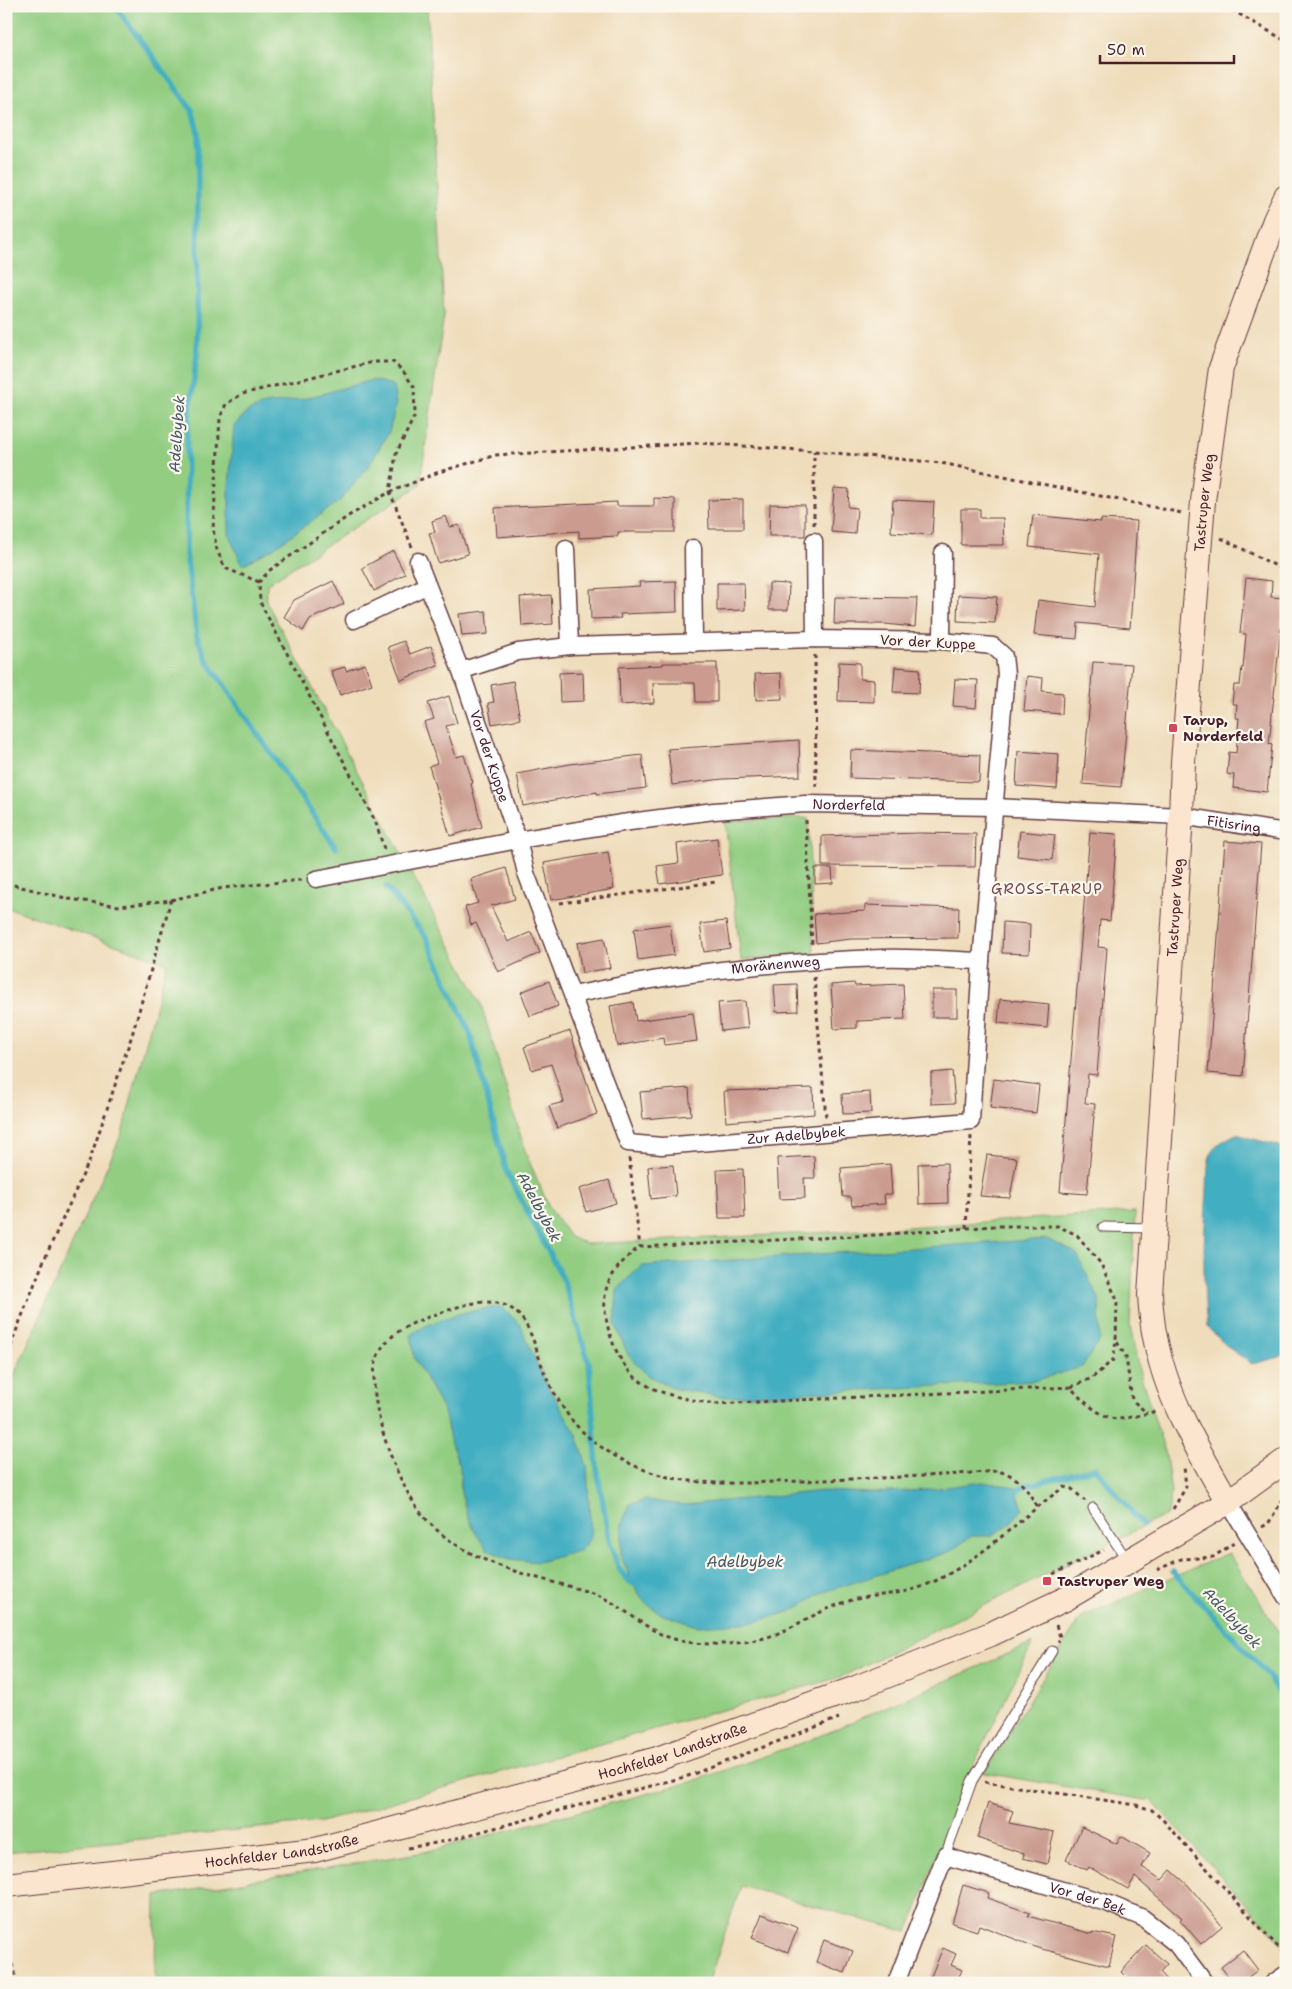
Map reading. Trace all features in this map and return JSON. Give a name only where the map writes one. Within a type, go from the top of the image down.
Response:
[{"type":"main road","name":"Tastruper Weg","points":[[1228,1502],[1192,1437],[1167,1381],[1155,1338],[1150,1295],[1183,762],[1201,525],[1221,368],[1275,220],[1286,197]]},
{"type":"main road","name":"Hochfelder Landstraße","points":[[6,1885],[315,1850],[656,1759],[856,1688],[991,1634],[1065,1599],[1122,1553],[1228,1502],[1286,1460]]},
{"type":"street","points":[[814,540],[815,638]]},
{"type":"street","points":[[693,548],[694,642]]},
{"type":"street","points":[[566,549],[570,646]]},
{"type":"street","points":[[942,641],[944,552]]},
{"type":"street","name":"Vor der Kuppe","points":[[418,561],[426,586],[461,671],[518,840]]},
{"type":"street","points":[[354,620],[426,586]]},
{"type":"street","name":"Vor der Kuppe","points":[[461,671],[518,652],[570,646],[815,638],[942,641],[992,646],[1004,656],[1006,674],[995,807]]},
{"type":"street","name":"Norderfeld","points":[[316,879],[518,840],[705,812],[811,804],[995,807],[1181,816]]},
{"type":"street","points":[[971,1121],[981,961],[995,807]]},
{"type":"street","name":"Fitisring","points":[[1181,816],[1286,832]]},
{"type":"street","points":[[518,840],[526,873],[628,1143]]},
{"type":"street","name":"Moränenweg","points":[[573,995],[660,978],[722,969],[812,961],[884,958],[981,961]]},
{"type":"street","name":"Zur Adelbybek","points":[[628,1143],[662,1146],[971,1121]]},
{"type":"street","name":"Tastruper Weg","points":[[1228,1502],[1286,1597]]},
{"type":"street","points":[[896,1983],[944,1856]]},
{"type":"street","name":"Vor der Bek","points":[[944,1856],[1107,1903],[1144,1918],[1176,1944],[1205,1983]]},
{"type":"street","points":[[1273,1983],[1286,1974]]},
{"type":"lane","points":[[1103,1227],[1154,1228]]},
{"type":"lane","points":[[1093,1508],[1122,1553]]},
{"type":"lane","points":[[944,1856],[972,1780],[1052,1651]]},
{"type":"path","points":[[1225,6],[1286,41]]},
{"type":"path","points":[[259,582],[225,568],[217,550],[213,529],[220,418],[226,404],[242,394],[372,362],[393,362],[403,371],[414,387],[415,415],[396,454],[390,492],[418,561]]},
{"type":"path","points":[[387,864],[376,824],[260,602],[259,582],[270,570],[350,515],[390,492],[439,472],[496,455],[701,443],[814,450],[940,463],[1201,525],[1218,536],[1286,571]]},
{"type":"path","points":[[814,450],[814,540]]},
{"type":"path","points":[[815,638],[811,804],[812,961],[827,1134]]},
{"type":"path","points":[[6,883],[69,899],[120,906],[171,900],[223,888],[316,879]]},
{"type":"path","points":[[560,903],[716,882]]},
{"type":"path","points":[[6,1372],[13,1339],[44,1260],[90,1159],[132,1036],[171,900]]},
{"type":"path","points":[[966,1228],[971,1121]]},
{"type":"path","points":[[628,1143],[640,1247]]},
{"type":"path","points":[[1058,1226],[1077,1235],[1100,1264],[1117,1300],[1116,1341],[1113,1360],[1092,1378],[1071,1387],[715,1404],[672,1397],[636,1378],[614,1349],[606,1318],[608,1286],[624,1258],[640,1247],[876,1235],[966,1228],[1058,1226]]},
{"type":"path","points":[[1036,1506],[1018,1478],[1007,1472],[996,1470],[757,1482],[692,1481],[660,1475],[631,1465],[606,1450],[576,1424],[546,1377],[527,1326],[518,1314],[504,1304],[472,1303],[412,1323],[391,1338],[380,1350],[374,1367],[377,1409],[385,1439],[396,1467],[406,1490],[422,1514],[439,1531],[457,1544],[495,1565],[595,1593],[621,1605],[650,1629],[676,1640],[711,1644],[746,1642],[773,1635],[853,1598],[880,1597],[910,1591],[928,1584],[953,1571],[992,1545],[1015,1527],[1036,1506],[1064,1487],[1072,1489],[1093,1508]]},
{"type":"path","points":[[6,1320],[13,1339]]},
{"type":"path","points":[[1071,1387],[1078,1398],[1098,1411],[1116,1419],[1148,1413],[1132,1400],[1126,1357],[1116,1341]]},
{"type":"path","points":[[1170,1512],[1176,1506],[1186,1487],[1184,1464]]},
{"type":"path","points":[[1268,1524],[1286,1494]]},
{"type":"path","points":[[1053,1574],[1122,1553]]},
{"type":"path","points":[[1052,1651],[1060,1637],[1053,1619]]},
{"type":"path","points":[[972,1780],[1136,1805],[1152,1810],[1164,1820],[1286,1956]]},
{"type":"path","points":[[12,1964],[17,1983]]},
{"type":"green space","points":[[6,6],[427,6],[444,314],[420,485],[267,584],[266,601],[480,1001],[526,1154],[549,1207],[570,1237],[587,1244],[832,1232],[1135,1212],[1130,1325],[1138,1367],[1166,1455],[1171,1493],[1168,1514],[841,1677],[321,1822],[6,1852],[6,1393],[122,1133],[167,963],[6,907]]},
{"type":"green space","points":[[808,818],[814,954],[741,960],[725,821]]},
{"type":"green space","points":[[1229,1553],[1286,1643],[1286,1948],[1152,1801],[984,1773],[1081,1617]]},
{"type":"green space","points":[[1033,1643],[962,1788],[908,1932],[741,1886],[708,1983],[155,1983],[156,1896],[425,1852],[691,1782],[810,1740]]},
{"type":"water","points":[[372,380],[393,385],[396,405],[389,432],[368,467],[341,500],[272,549],[242,565],[229,535],[229,486],[234,426],[247,412],[265,404],[303,399]]},
{"type":"water","points":[[1236,1134],[1286,1148],[1286,1353],[1280,1357],[1252,1364],[1229,1348],[1207,1327],[1205,1310],[1204,1241],[1209,1161],[1212,1152],[1217,1146]]},
{"type":"water","points":[[1047,1239],[1076,1253],[1099,1299],[1100,1340],[1082,1367],[1034,1381],[725,1397],[676,1389],[648,1376],[628,1355],[615,1324],[617,1289],[641,1266]]},
{"type":"water","points":[[502,1307],[520,1324],[544,1380],[577,1435],[587,1466],[591,1538],[579,1551],[538,1562],[509,1559],[488,1550],[476,1534],[467,1514],[461,1493],[460,1466],[451,1444],[444,1412],[414,1357],[411,1334],[455,1315]]},
{"type":"water","name":"Adelbybek","points":[[982,1482],[1016,1487],[1023,1509],[1008,1525],[991,1536],[972,1536],[949,1552],[821,1593],[792,1611],[755,1622],[698,1626],[663,1615],[645,1603],[631,1581],[621,1556],[622,1524],[630,1504],[646,1500],[684,1505],[823,1491],[871,1493],[925,1490]]},
{"type":"building","points":[[834,488],[849,489],[848,507],[857,508],[855,534],[831,532]]},
{"type":"building","points":[[654,498],[675,499],[675,532],[618,532],[618,536],[579,538],[579,531],[497,537],[495,508],[617,502],[617,506],[654,506]]},
{"type":"building","points":[[743,499],[743,529],[709,529],[708,500]]},
{"type":"building","points":[[893,500],[934,502],[932,535],[891,532]]},
{"type":"building","points":[[770,504],[805,505],[805,536],[769,536]]},
{"type":"building","points":[[961,509],[980,509],[980,518],[1003,518],[1004,545],[961,545]]},
{"type":"building","points":[[1033,515],[1101,522],[1101,519],[1137,521],[1130,628],[1078,623],[1077,639],[1034,635],[1038,600],[1095,607],[1099,554],[1029,547]]},
{"type":"building","points":[[446,516],[450,527],[459,525],[468,554],[438,563],[429,533],[435,532],[432,521]]},
{"type":"building","points":[[393,551],[405,574],[374,591],[362,568]]},
{"type":"building","points":[[1246,578],[1272,581],[1271,597],[1284,598],[1269,744],[1272,745],[1267,792],[1233,788],[1234,775],[1227,774],[1229,752],[1236,753],[1239,718],[1236,718],[1237,704],[1232,704],[1234,685],[1240,685],[1243,668],[1246,634],[1240,633]]},
{"type":"building","points":[[333,581],[344,604],[310,619],[303,631],[284,617],[294,600]]},
{"type":"building","points":[[676,581],[677,612],[620,614],[621,618],[591,619],[590,589],[640,586],[639,582]]},
{"type":"building","points":[[717,583],[744,583],[745,610],[717,611]]},
{"type":"building","points":[[769,583],[789,584],[788,610],[769,610]]},
{"type":"building","points":[[551,595],[553,624],[522,626],[520,597]]},
{"type":"building","points":[[958,595],[997,597],[995,623],[957,621]]},
{"type":"building","points":[[835,597],[917,598],[915,627],[885,624],[834,624]]},
{"type":"building","points":[[486,611],[488,634],[462,636],[459,614]]},
{"type":"building","points":[[404,641],[410,654],[431,646],[438,665],[401,680],[388,647]]},
{"type":"building","points":[[839,662],[860,663],[860,679],[874,680],[874,702],[838,701]]},
{"type":"building","points":[[1093,662],[1132,664],[1121,787],[1083,784]]},
{"type":"building","points":[[663,663],[717,663],[717,702],[696,702],[695,683],[653,683],[654,703],[620,705],[619,667],[663,665]]},
{"type":"building","points":[[365,664],[372,684],[340,695],[331,671],[345,667],[346,671]]},
{"type":"building","points":[[895,667],[920,669],[919,693],[893,692]]},
{"type":"building","points":[[583,672],[584,701],[560,702],[559,673]]},
{"type":"building","points":[[781,673],[782,699],[756,700],[755,674]]},
{"type":"building","points":[[1027,676],[1043,678],[1042,691],[1063,693],[1062,714],[1024,711]]},
{"type":"building","points":[[955,679],[978,680],[976,708],[953,706]]},
{"type":"building","points":[[513,681],[520,719],[492,724],[488,703],[494,702],[491,685]]},
{"type":"building","points":[[449,696],[457,723],[446,726],[456,757],[464,755],[473,783],[471,784],[482,827],[450,836],[429,766],[437,763],[424,722],[434,719],[428,703]]},
{"type":"building","points":[[799,740],[800,776],[723,779],[672,785],[668,749]]},
{"type":"building","points":[[851,750],[980,755],[979,782],[850,778]]},
{"type":"building","points":[[1018,751],[1059,754],[1057,789],[1016,786]]},
{"type":"building","points":[[642,755],[646,788],[597,794],[597,792],[523,806],[517,774],[570,764]]},
{"type":"building","points":[[1020,831],[1055,835],[1052,860],[1017,856]]},
{"type":"building","points":[[1090,832],[1117,834],[1110,921],[1100,920],[1098,947],[1107,948],[1097,1075],[1088,1074],[1085,1103],[1095,1104],[1087,1194],[1060,1192]]},
{"type":"building","points":[[919,833],[976,834],[975,867],[822,866],[822,836]]},
{"type":"building","points":[[717,838],[722,875],[660,884],[657,866],[679,863],[677,844]]},
{"type":"building","points":[[1225,841],[1261,844],[1243,1076],[1208,1073]]},
{"type":"building","points":[[608,852],[614,889],[551,900],[544,863]]},
{"type":"building","points":[[506,868],[515,899],[491,906],[508,942],[531,932],[540,953],[498,972],[476,923],[471,925],[465,907],[478,903],[471,879]]},
{"type":"building","points":[[815,868],[832,868],[833,883],[815,884]]},
{"type":"building","points":[[865,905],[959,908],[958,938],[851,939],[816,943],[814,914],[865,911]]},
{"type":"building","points":[[726,921],[730,948],[704,952],[700,924]]},
{"type":"building","points":[[1003,922],[1030,924],[1029,954],[1002,953]]},
{"type":"building","points":[[670,924],[674,955],[638,960],[634,929]]},
{"type":"building","points":[[604,938],[610,968],[582,973],[577,943]]},
{"type":"building","points":[[549,981],[558,1006],[530,1016],[521,992]]},
{"type":"building","points":[[854,983],[855,986],[903,984],[905,1019],[857,1021],[857,1028],[834,1029],[831,985]]},
{"type":"building","points":[[797,984],[798,1011],[776,1012],[774,985]]},
{"type":"building","points":[[932,990],[957,990],[957,1017],[932,1017]]},
{"type":"building","points":[[1000,999],[1049,1004],[1047,1028],[998,1023]]},
{"type":"building","points":[[745,1001],[748,1028],[721,1031],[718,1003]]},
{"type":"building","points":[[633,1002],[636,1021],[693,1013],[697,1041],[664,1045],[663,1038],[617,1046],[610,1006]]},
{"type":"building","points":[[570,1031],[597,1114],[557,1128],[549,1106],[564,1102],[551,1064],[532,1070],[524,1047]]},
{"type":"building","points":[[952,1071],[955,1103],[931,1104],[931,1073]]},
{"type":"building","points":[[994,1079],[1039,1085],[1036,1113],[990,1108]]},
{"type":"building","points":[[689,1088],[691,1115],[643,1119],[640,1092]]},
{"type":"building","points":[[813,1088],[814,1114],[726,1122],[724,1091]]},
{"type":"building","points":[[870,1092],[871,1113],[843,1114],[842,1094]]},
{"type":"building","points":[[987,1155],[1017,1158],[1010,1198],[980,1196]]},
{"type":"building","points":[[814,1156],[815,1178],[804,1178],[805,1198],[779,1199],[777,1158]]},
{"type":"building","points":[[947,1163],[948,1203],[919,1204],[918,1164]]},
{"type":"building","points":[[890,1164],[892,1194],[884,1194],[885,1204],[852,1206],[851,1197],[843,1197],[841,1168]]},
{"type":"building","points":[[673,1165],[676,1196],[651,1199],[648,1167]]},
{"type":"building","points":[[743,1169],[745,1218],[719,1218],[717,1170]]},
{"type":"building","points":[[609,1180],[616,1203],[586,1212],[579,1189]]},
{"type":"building","points":[[988,1803],[1013,1811],[1009,1823],[1054,1832],[1047,1864],[1023,1858],[1024,1854],[977,1838]]},
{"type":"building","points":[[1082,1827],[1117,1844],[1121,1836],[1150,1853],[1142,1867],[1162,1880],[1171,1870],[1188,1885],[1222,1926],[1201,1944],[1180,1920],[1182,1918],[1135,1877],[1128,1889],[1089,1867],[1087,1870],[1066,1860]]},
{"type":"building","points":[[963,1885],[989,1893],[987,1898],[1030,1913],[1028,1916],[1092,1934],[1092,1932],[1116,1937],[1109,1966],[1038,1948],[979,1925],[977,1931],[952,1923]]},
{"type":"building","points":[[762,1914],[798,1928],[788,1952],[752,1938]]},
{"type":"building","points":[[824,1940],[853,1951],[845,1973],[816,1962]]},
{"type":"building","points":[[1146,1945],[1167,1964],[1160,1972],[1170,1983],[1132,1983],[1121,1972]]},
{"type":"building","points":[[943,1948],[956,1954],[951,1965],[962,1970],[956,1983],[928,1983]]},
{"type":"building","points":[[1243,1950],[1258,1970],[1240,1983],[1233,1983],[1221,1967]]},
{"type":"waterway","name":"Adelbybek","points":[[115,6],[192,110],[198,132],[197,355],[187,431],[186,553],[197,637],[206,659],[336,848]]},
{"type":"waterway","name":"Adelbybek","points":[[386,887],[426,937],[470,1033],[507,1173],[563,1279],[589,1363],[597,1468],[609,1540],[619,1569],[630,1582],[638,1586]]},
{"type":"waterway","name":"Adelbybek","points":[[1012,1492],[1025,1486],[1095,1468],[1143,1525]]},
{"type":"waterway","name":"Adelbybek","points":[[1173,1572],[1268,1675],[1286,1707]]},
{"type":"place","name":"Tarup, Norderfeld","points":[[1173,728]]},
{"type":"place","name":"Tastruper Weg","points":[[1047,1581]]},
{"type":"district","name":"GROSS-TARUP","points":[[1047,889]]}]
